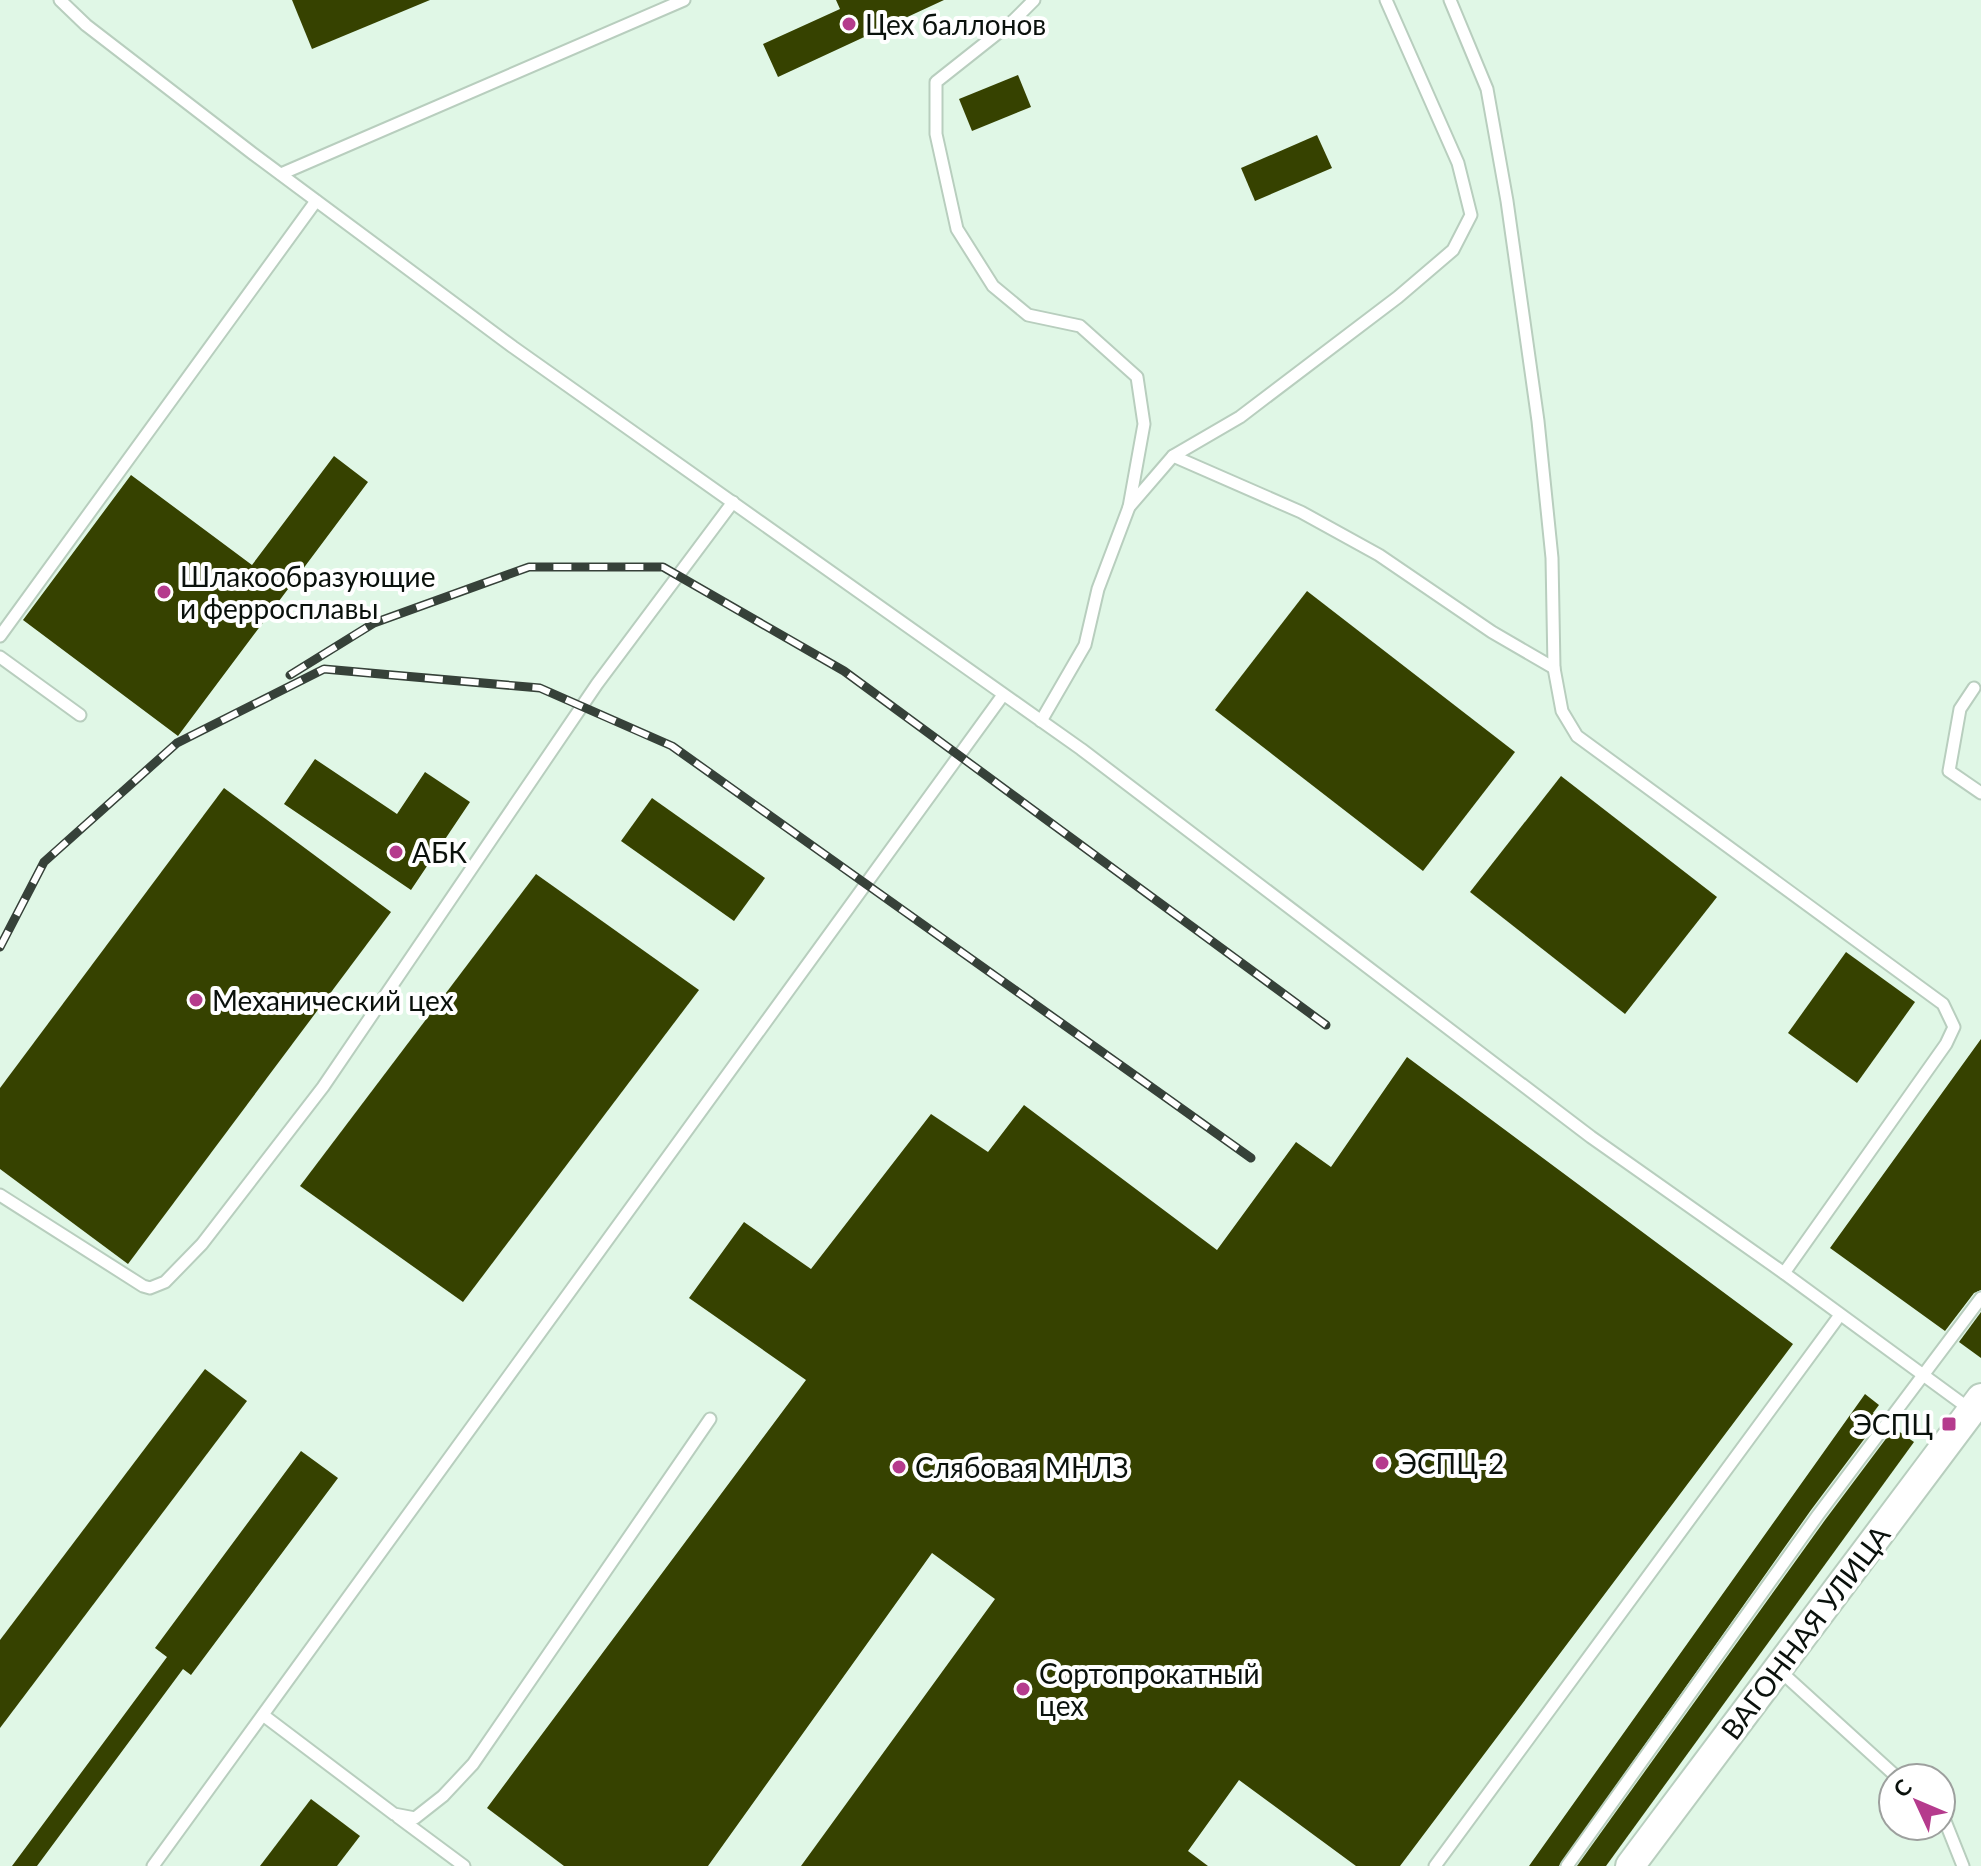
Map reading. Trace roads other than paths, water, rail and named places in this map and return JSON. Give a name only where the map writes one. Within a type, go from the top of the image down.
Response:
[{"type":"street","name":"ВАГОННАЯ УЛИЦА","points":[[1630,1866],[1976,1404]]},
{"type":"lane","points":[[60,0],[86,25],[316,201],[513,347],[1081,749],[1591,1137],[1784,1273],[1922,1376],[1976,1404]]},
{"type":"lane","points":[[281,174],[684,0]]},
{"type":"lane","points":[[1034,0],[1013,21],[936,82],[936,134],[957,229],[993,286],[1028,315],[1080,326],[1137,377],[1144,424],[1129,507],[1098,589],[1085,645],[1041,721]]},
{"type":"lane","points":[[1129,507],[1173,456],[1240,417],[1398,297],[1453,250],[1471,215],[1458,163],[1386,0]]},
{"type":"lane","points":[[1450,0],[1487,89],[1507,201],[1538,421],[1549,528],[1554,668],[1562,711],[1577,736],[1943,1004],[1954,1027],[1946,1044],[1784,1273]]},
{"type":"lane","points":[[0,636],[316,201]]},
{"type":"lane","points":[[1173,456],[1301,512],[1379,555],[1492,632],[1554,668]]},
{"type":"lane","points":[[0,1195],[143,1286],[158,1286],[172,1276],[202,1244],[323,1087],[597,684],[733,502]]},
{"type":"lane","points":[[0,657],[80,715]]},
{"type":"lane","points":[[1974,688],[1960,709],[1949,771],[1981,793]]},
{"type":"lane","points":[[153,1866],[1003,695]]},
{"type":"lane","points":[[1567,1866],[1818,1515],[1981,1298]]},
{"type":"lane","points":[[1435,1866],[1840,1315]]},
{"type":"lane","points":[[394,1814],[415,1818],[443,1796],[473,1764],[710,1419]]},
{"type":"lane","points":[[1778,1668],[1881,1762]]},
{"type":"lane","points":[[263,1715],[464,1866]]},
{"type":"lane","points":[[1953,1842],[1963,1866]]},
{"type":"railway","points":[[290,675],[374,623],[529,567],[663,567],[844,671],[1326,1025]]},
{"type":"railway","points":[[0,947],[44,862],[177,743],[324,669],[540,688],[672,746],[1251,1158]]},
{"type":"place","name":"Цех баллонов","points":[[849,24]]},
{"type":"place","name":"Шлакообразующие и ферросплавы","points":[[164,592]]},
{"type":"place","name":"АБК","points":[[396,852]]},
{"type":"place","name":"Механический цех","points":[[196,1000]]},
{"type":"place","name":"ЭСПЦ","points":[[1949,1424]]},
{"type":"place","name":"ЭСПЦ-2","points":[[1382,1463]]},
{"type":"place","name":"Слябовая МНЛЗ","points":[[899,1467]]},
{"type":"place","name":"Сортопрокатный цех","points":[[1023,1689]]}]
